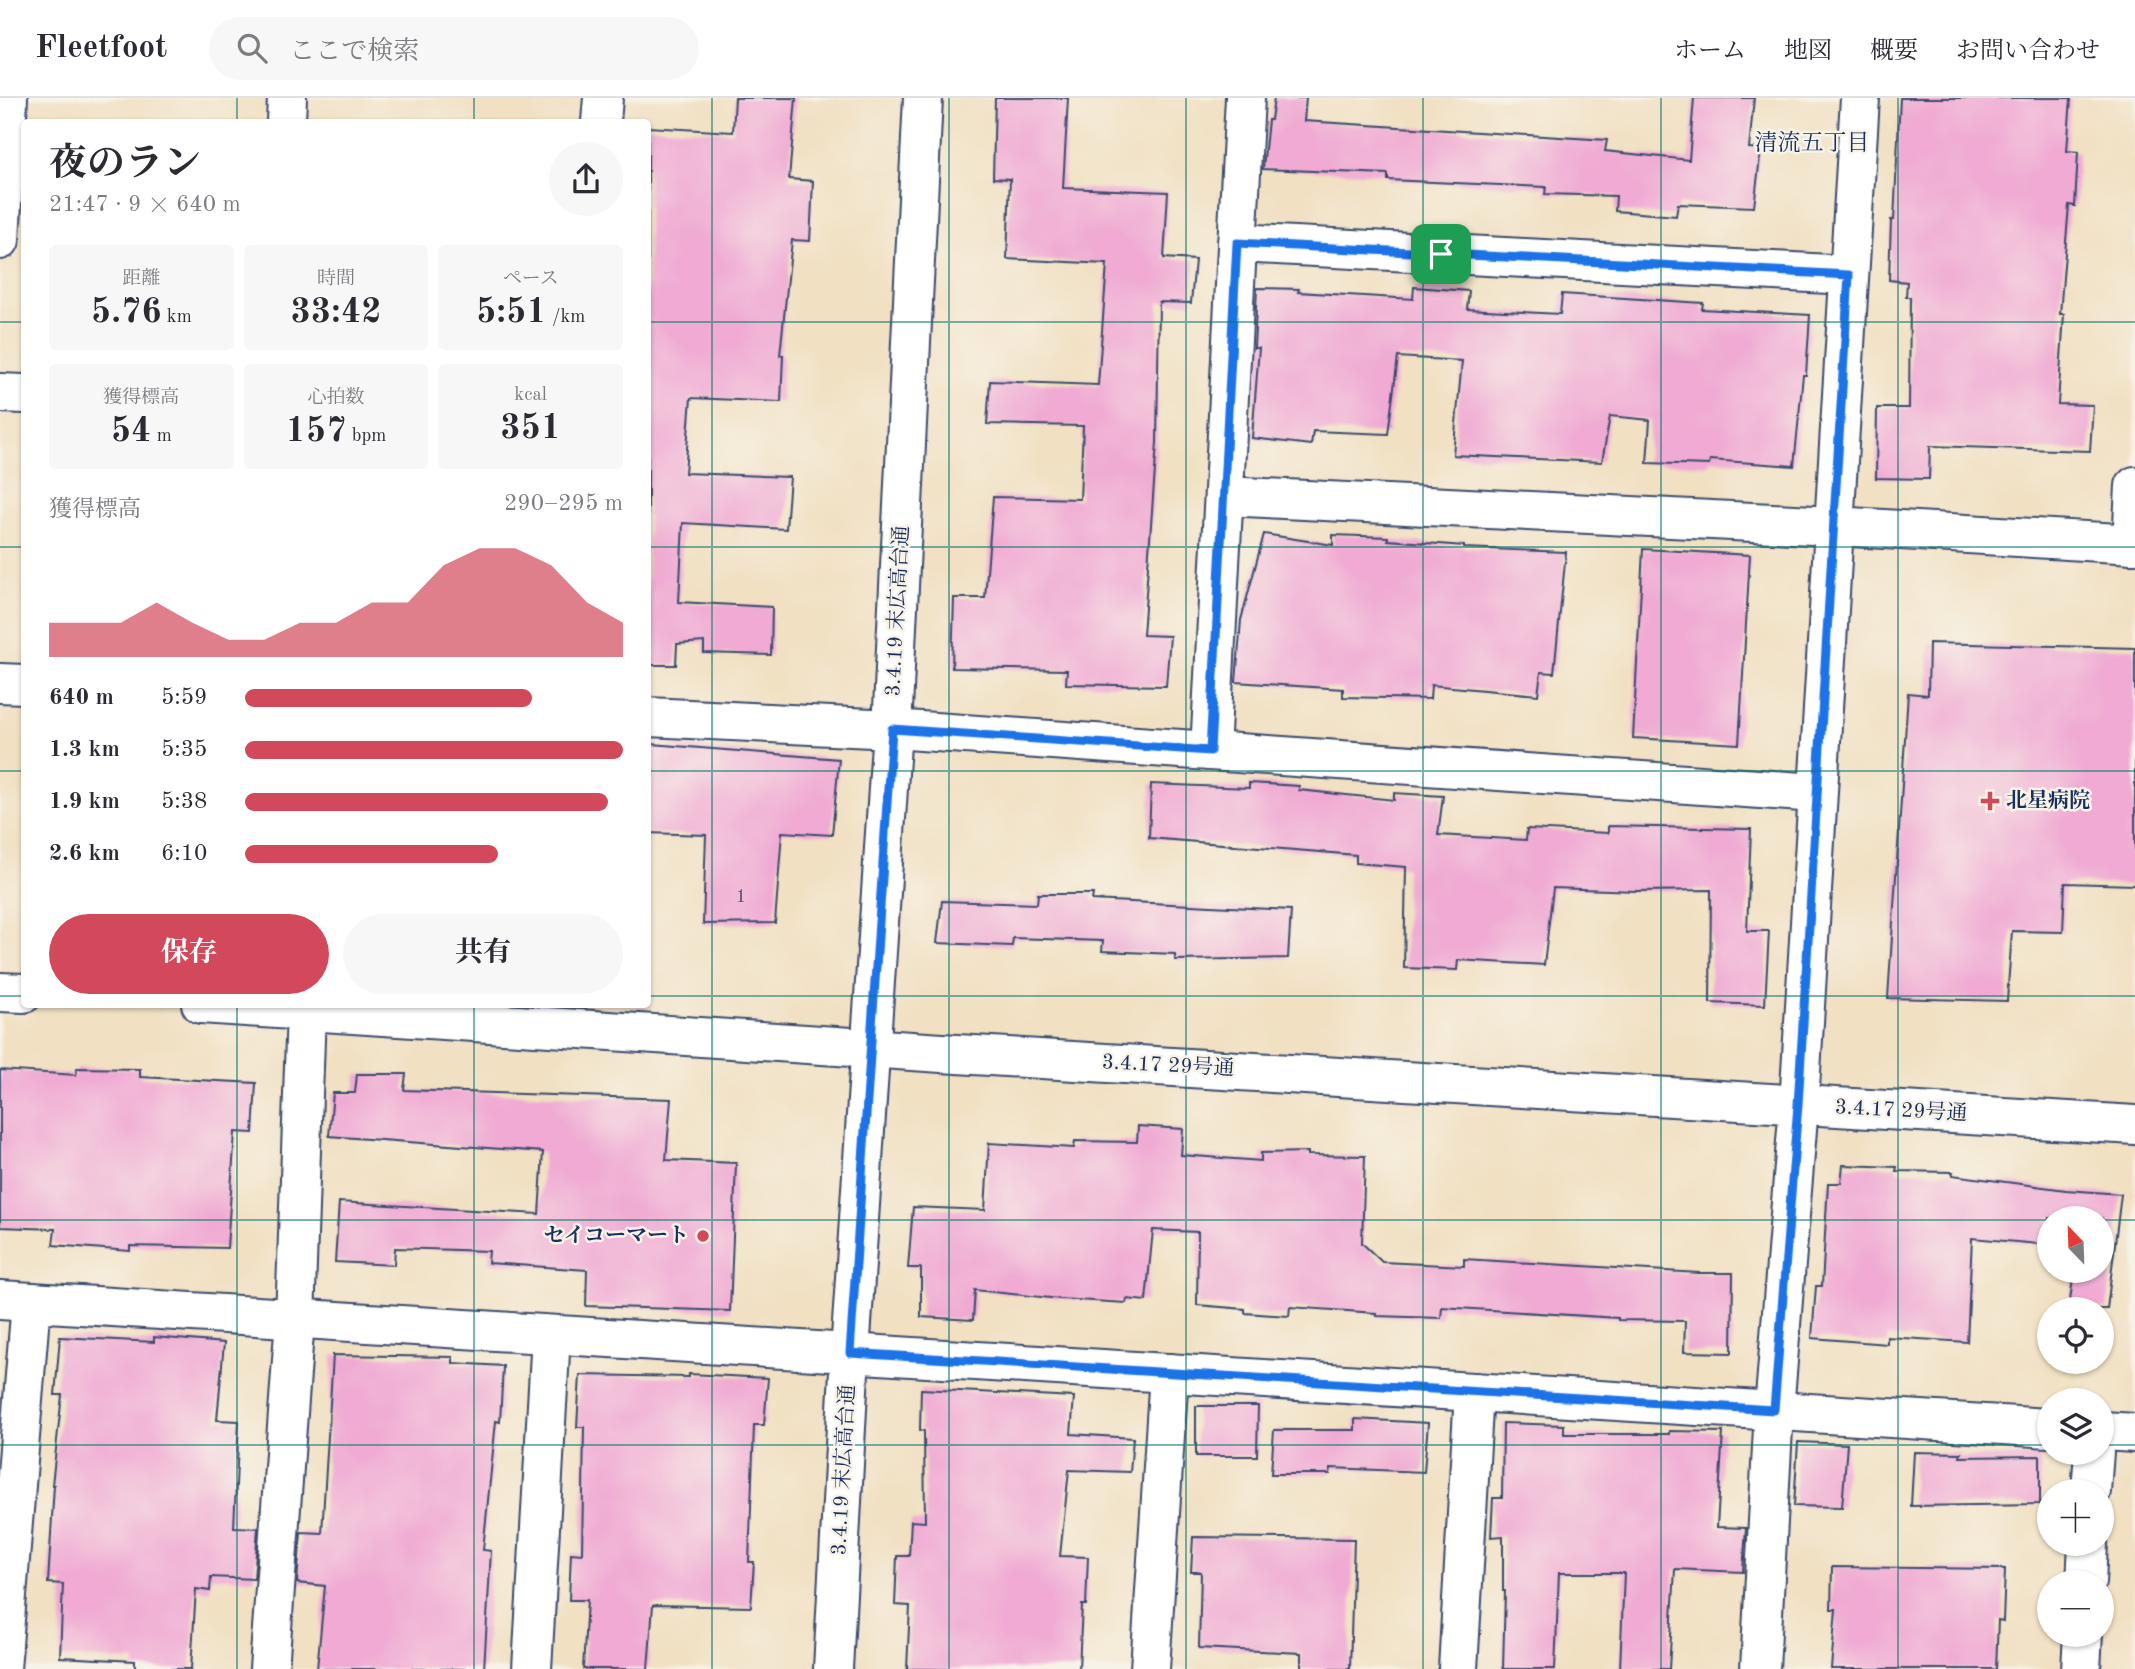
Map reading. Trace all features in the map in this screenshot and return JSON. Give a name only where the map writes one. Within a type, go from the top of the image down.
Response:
[{"type":"street","points":[[0,240],[8,98]]},
{"type":"street","points":[[286,119],[287,98]]},
{"type":"street","points":[[601,119],[603,98]]},
{"type":"street","name":"3.4.19 末広高台通","points":[[833,1669],[850,1353],[892,729],[923,98]]},
{"type":"street","points":[[1210,751],[1245,98]]},
{"type":"street","points":[[1760,1669],[1774,1410],[1798,1105],[1860,98]]},
{"type":"street","points":[[1237,243],[1849,275]]},
{"type":"street","points":[[0,393],[21,394]]},
{"type":"street","points":[[1224,496],[1834,526],[2133,544],[2135,486]]},
{"type":"street","points":[[0,682],[21,684]]},
{"type":"street","points":[[651,717],[892,729],[1817,793]]},
{"type":"street","points":[[0,992],[21,993]]},
{"type":"street","name":"3.4.17 29号通","points":[[261,1008],[2135,1125]]},
{"type":"street","points":[[269,1669],[295,1318],[306,1011]]},
{"type":"street","points":[[1,1669],[15,1301],[2037,1427]]},
{"type":"street","points":[[532,1669],[551,1335]]},
{"type":"street","points":[[1150,1669],[1169,1373]]},
{"type":"street","points":[[1458,1669],[1474,1392]]},
{"type":"street","points":[[2114,1432],[2135,1433]]},
{"type":"street","points":[[2081,1669],[2082,1647]]},
{"type":"building","points":[[735,98],[796,98],[789,179],[813,181],[810,241],[792,240],[780,355],[783,355],[781,402],[691,398],[685,473],[790,477],[786,529],[683,523],[679,602],[772,607],[771,655],[704,653],[704,642],[677,644],[676,665],[651,665],[651,127],[733,132]]},
{"type":"building","points":[[995,98],[1068,98],[1063,188],[1168,192],[1164,258],[1195,260],[1191,303],[1159,302],[1157,442],[1143,635],[1170,636],[1166,686],[1066,684],[1067,670],[952,668],[954,598],[985,598],[993,497],[1080,499],[1083,426],[987,424],[990,381],[1098,385],[1107,264],[1007,259],[1010,179],[993,178]]},
{"type":"building","points":[[1274,98],[1306,98],[1304,121],[1607,140],[1605,151],[1689,160],[1694,98],[1754,98],[1749,148],[1761,149],[1754,207],[1678,204],[1676,216],[1615,211],[1616,196],[1545,194],[1546,187],[1388,180],[1388,174],[1263,169],[1268,120],[1271,120]]},
{"type":"building","points":[[1900,98],[2071,98],[2067,151],[2078,152],[2075,206],[2069,205],[2060,314],[2064,314],[2058,404],[2093,405],[2090,451],[1930,446],[1929,479],[1876,478],[1877,408],[1909,408],[1910,297],[1906,297],[1907,282],[1889,280]]},
{"type":"building","points":[[1414,287],[1469,291],[1467,309],[1560,314],[1562,294],[1703,303],[1702,309],[1810,315],[1806,375],[1803,375],[1794,466],[1710,460],[1709,465],[1647,463],[1650,420],[1610,416],[1602,462],[1453,455],[1462,361],[1398,357],[1388,434],[1313,431],[1311,445],[1252,438],[1259,348],[1254,348],[1257,288],[1413,299]]},
{"type":"building","points":[[1264,534],[1333,545],[1333,535],[1388,537],[1388,540],[1464,548],[1566,552],[1554,673],[1541,672],[1538,695],[1431,685],[1430,699],[1343,697],[1343,689],[1236,682],[1241,620]]},
{"type":"building","points":[[1643,549],[1750,555],[1739,744],[1633,738]]},
{"type":"building","points":[[1929,643],[2135,648],[2135,885],[2065,883],[2063,932],[2012,931],[2007,1001],[1888,998],[1908,693],[1928,695]]},
{"type":"building","points":[[651,744],[839,759],[832,835],[782,832],[775,923],[703,924],[706,835],[651,833]]},
{"type":"building","points":[[1249,783],[1299,786],[1299,790],[1394,800],[1394,793],[1443,796],[1438,835],[1526,840],[1527,829],[1608,833],[1608,826],[1751,829],[1747,931],[1769,931],[1765,1005],[1710,1003],[1711,890],[1553,888],[1544,965],[1458,960],[1457,970],[1404,968],[1406,867],[1356,863],[1356,855],[1149,838],[1151,784],[1249,788]]},
{"type":"building","points":[[1038,894],[1093,894],[1092,900],[1291,910],[1288,958],[1175,960],[1175,954],[1102,951],[1103,941],[1013,938],[1012,946],[937,943],[942,901],[1037,904]]},
{"type":"building","points":[[77,1068],[140,1069],[140,1077],[256,1083],[253,1133],[235,1132],[227,1248],[130,1246],[130,1251],[53,1245],[55,1229],[0,1227],[0,1070],[76,1075]]},
{"type":"building","points":[[357,1074],[406,1074],[404,1090],[671,1099],[666,1160],[736,1163],[730,1311],[586,1306],[587,1270],[488,1263],[489,1251],[395,1248],[394,1265],[335,1262],[339,1202],[539,1214],[543,1152],[329,1136],[333,1093],[355,1093]]},
{"type":"building","points":[[1138,1126],[1183,1129],[1181,1155],[1261,1161],[1261,1153],[1308,1152],[1308,1155],[1365,1156],[1362,1243],[1382,1262],[1464,1266],[1464,1259],[1733,1273],[1732,1353],[1684,1352],[1685,1321],[1618,1320],[1442,1307],[1441,1318],[1376,1316],[1376,1313],[1290,1307],[1289,1316],[1245,1313],[1245,1309],[1197,1305],[1198,1232],[1153,1230],[1146,1301],[1127,1299],[1126,1303],[1060,1299],[975,1290],[973,1320],[921,1317],[921,1268],[908,1268],[913,1207],[985,1210],[989,1143],[1074,1148],[1075,1141],[1137,1142]]},
{"type":"building","points":[[1843,1165],[1897,1167],[1896,1171],[1953,1172],[1952,1175],[2066,1190],[2121,1194],[2114,1252],[2114,1206],[2037,1206],[2037,1244],[1972,1238],[1967,1342],[1887,1337],[1887,1344],[1812,1338],[1816,1286],[1822,1286],[1828,1183],[1841,1183]]},
{"type":"building","points":[[2072,1283],[2110,1283],[2108,1297],[2071,1297]]},
{"type":"building","points":[[60,1337],[154,1342],[154,1337],[224,1343],[217,1420],[239,1421],[234,1527],[258,1528],[254,1579],[211,1577],[210,1591],[196,1589],[191,1669],[135,1669],[135,1661],[60,1657],[63,1584],[48,1583],[52,1485],[62,1395],[55,1395]]},
{"type":"building","points":[[333,1355],[453,1357],[453,1363],[503,1366],[500,1422],[496,1421],[483,1550],[491,1551],[484,1669],[317,1669],[325,1586],[297,1583],[301,1532],[322,1533]]},
{"type":"building","points":[[689,1374],[768,1378],[764,1425],[754,1425],[749,1562],[754,1562],[751,1607],[653,1605],[648,1669],[583,1669],[587,1600],[569,1600],[571,1553],[582,1554],[584,1427],[577,1427],[580,1375],[689,1377]]},
{"type":"building","points":[[921,1389],[1074,1397],[1071,1434],[1133,1438],[1130,1472],[1069,1470],[1060,1556],[1088,1557],[1086,1605],[1082,1605],[1079,1669],[907,1669],[910,1606],[895,1605],[897,1556],[909,1556],[911,1521],[925,1522],[924,1431],[920,1430]]},
{"type":"building","points":[[1196,1406],[1258,1406],[1257,1456],[1196,1456]]},
{"type":"building","points":[[1355,1419],[1428,1423],[1424,1472],[1331,1468],[1330,1474],[1271,1474],[1274,1430],[1355,1430]]},
{"type":"building","points":[[1503,1423],[1564,1425],[1564,1434],[1723,1432],[1717,1527],[1746,1528],[1743,1572],[1675,1569],[1669,1669],[1620,1669],[1624,1573],[1559,1573],[1555,1669],[1503,1669],[1503,1536],[1491,1537],[1493,1498],[1502,1498]]},
{"type":"building","points":[[1798,1442],[1847,1444],[1842,1507],[1794,1506]]},
{"type":"building","points":[[1914,1452],[1961,1453],[1960,1457],[2037,1456],[2040,1479],[2037,1479],[2037,1504],[1911,1506]]},
{"type":"building","points":[[1193,1537],[1354,1539],[1350,1669],[1301,1669],[1301,1653],[1199,1648],[1201,1572],[1191,1572]]},
{"type":"building","points":[[1832,1567],[2005,1569],[2003,1621],[1998,1620],[1996,1669],[1831,1669],[1836,1609],[1831,1609]]},
{"type":"place","name":"北星病院","points":[[1990,801]]},
{"type":"place","name":"セイコーマート","points":[[703,1236]]},
{"type":"district","name":"清流五丁目","points":[[1812,143]]},
{"type":"route","points":[[1237,243],[1441,254],[1849,275],[1798,1105],[1774,1410],[850,1353],[892,729],[1210,751],[1237,243]]}]
